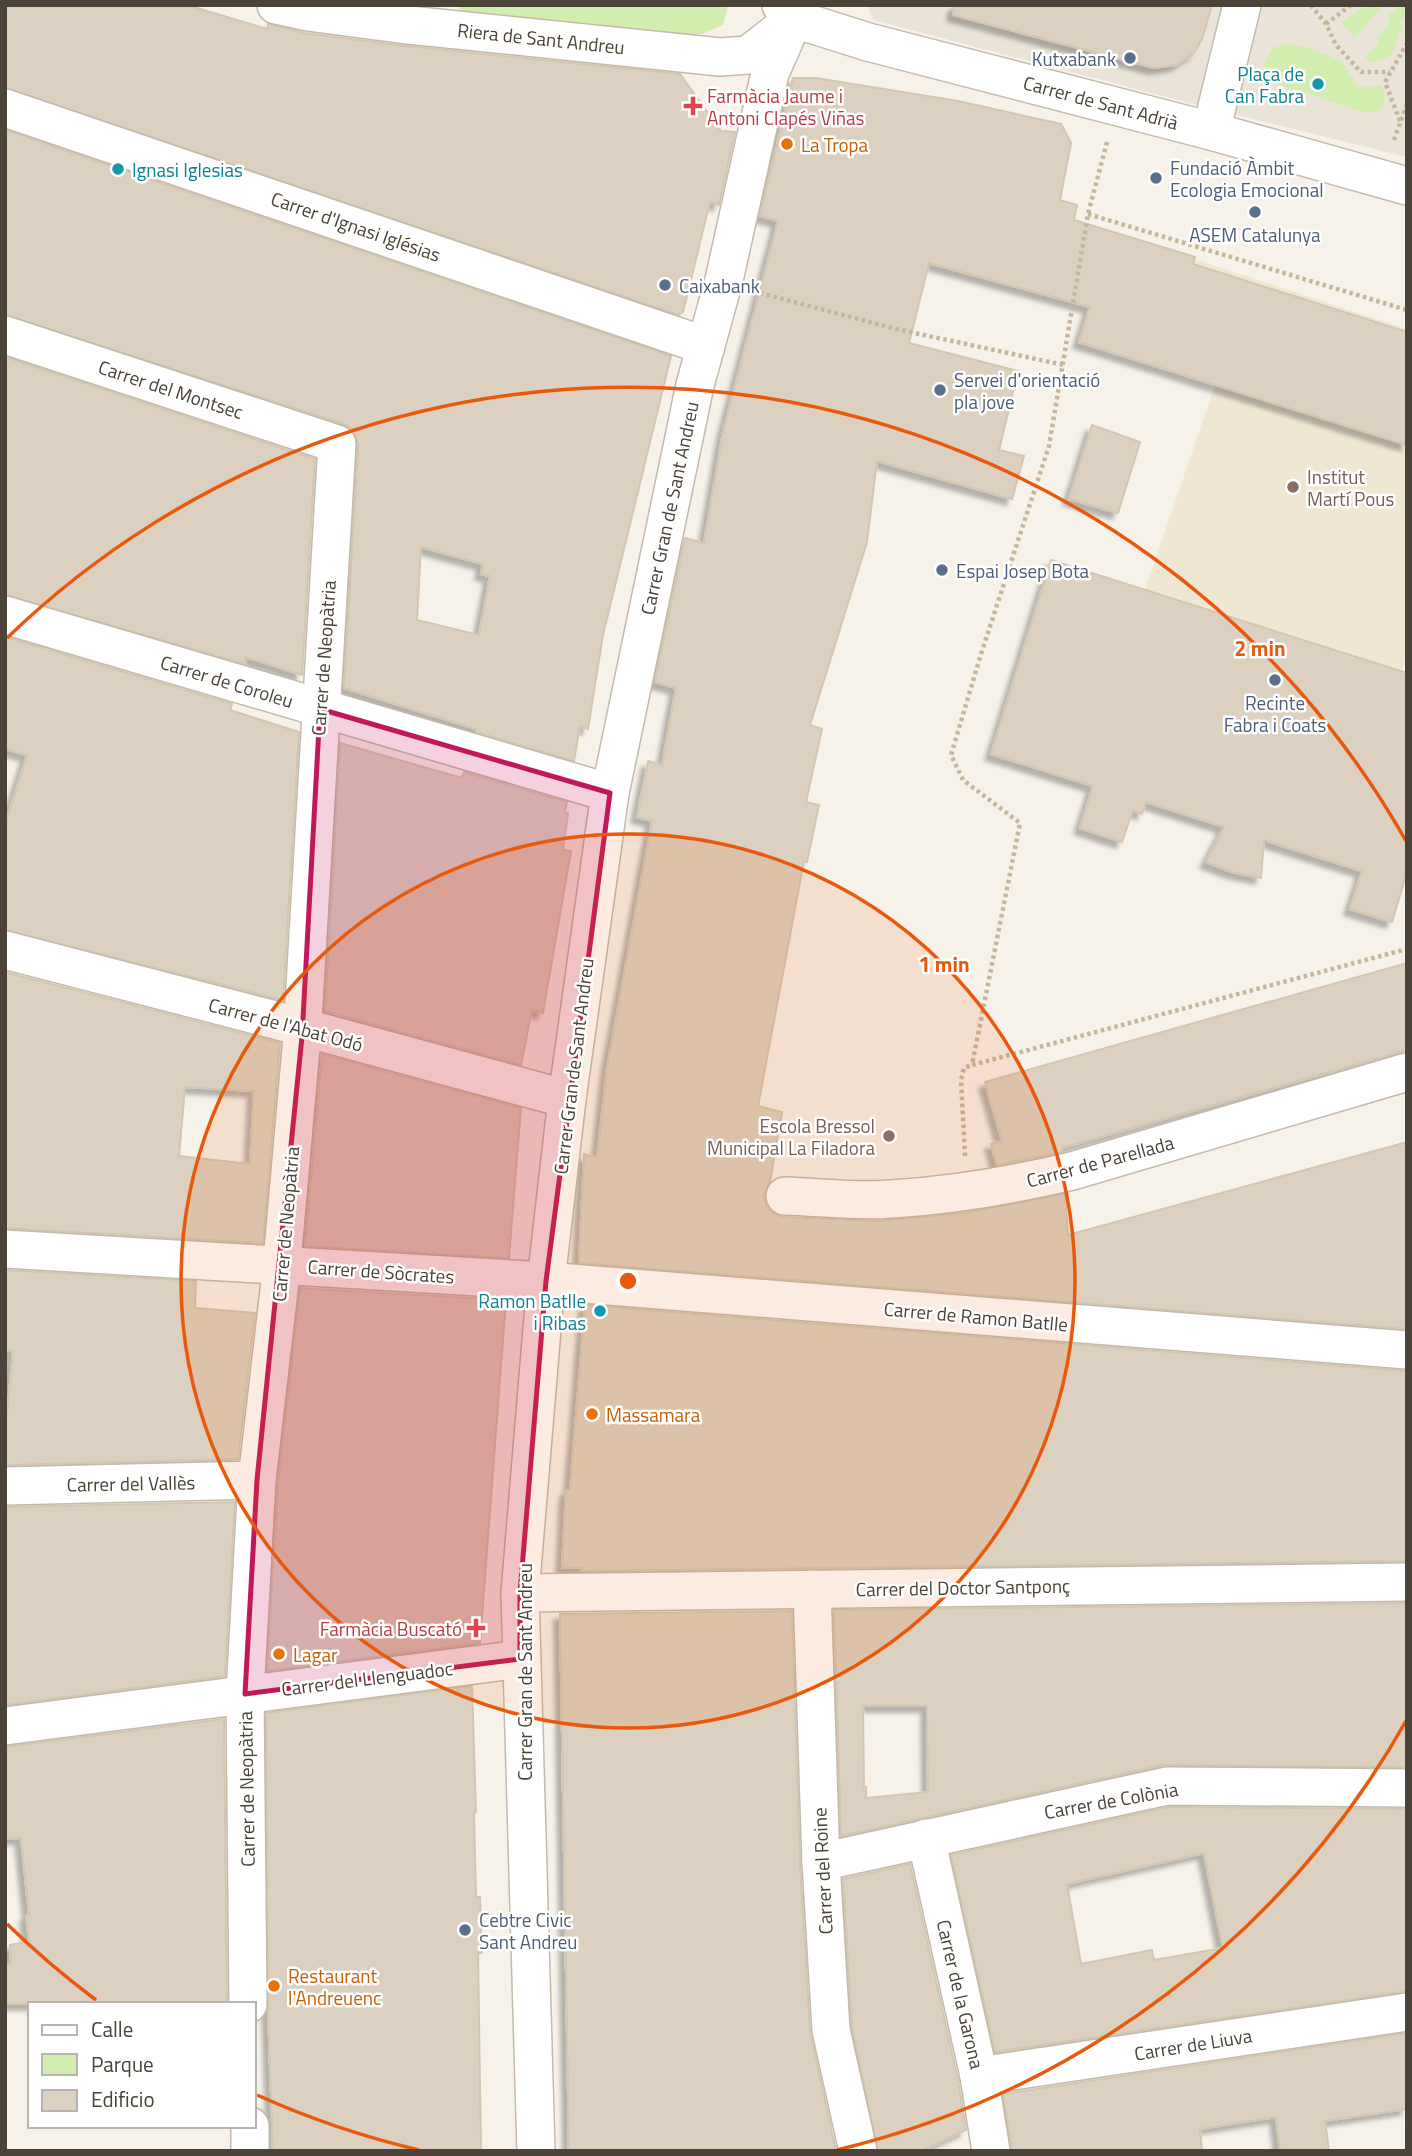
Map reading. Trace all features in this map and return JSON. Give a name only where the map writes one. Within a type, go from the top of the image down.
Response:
[{"type":"street","name":"Riera de Sant Andreu","points":[[276,5],[307,12],[399,24],[720,57],[748,55],[792,10]]},
{"type":"street","points":[[1210,131],[1242,5]]},
{"type":"street","name":"Carrer de Sant Adrià","points":[[792,10],[868,42],[1210,131],[1407,186]]},
{"type":"street","name":"Carrer Gran de Sant Andreu","points":[[536,2151],[520,1593],[546,1281],[567,1099],[610,793],[695,386],[724,280],[770,73],[792,10]]},
{"type":"street","name":"Carrer d'Ignasi Iglésias","points":[[5,108],[706,346]]},
{"type":"street","name":"Carrer del Montsec","points":[[5,335],[337,444]]},
{"type":"street","name":"Carrer de Neopàtria","points":[[248,2002],[245,1694],[257,1480],[282,1264],[302,1027],[337,444]]},
{"type":"street","name":"Carrer de Coroleu","points":[[5,615],[610,793]]},
{"type":"street","name":"Carrer de l'Abat Odó","points":[[5,950],[567,1099]]},
{"type":"street","name":"Carrer de Parellada","points":[[785,1196],[890,1200],[967,1192],[1024,1182],[1072,1171],[1407,1072]]},
{"type":"street","name":"Carrer de Sòcrates","points":[[5,1249],[546,1281]]},
{"type":"street","name":"Carrer de Ramon Batlle","points":[[546,1281],[1407,1350]]},
{"type":"street","name":"Carrer del Vallès","points":[[5,1486],[257,1480]]},
{"type":"street","name":"Carrer del Doctor Santponç","points":[[520,1593],[1407,1582]]},
{"type":"street","name":"Carrer del Roine","points":[[812,1589],[821,1862],[831,2029],[858,2151]]},
{"type":"street","name":"Carrer del Llenguadoc","points":[[5,1726],[520,1659]]},
{"type":"street","name":"Carrer de Colònia","points":[[821,1862],[1167,1786],[1407,1788]]},
{"type":"street","name":"Carrer de la Garona","points":[[926,1838],[979,2076],[991,2151]]},
{"type":"street","name":"Carrer de Liuva","points":[[979,2076],[1407,2012]]},
{"type":"street","points":[[250,2128],[250,2151]]},
{"type":"path","points":[[1311,5],[1326,24],[1336,46],[1361,72],[1390,72]]},
{"type":"path","points":[[1326,24],[1351,5]]},
{"type":"path","points":[[1400,121],[1385,82],[1407,43]]},
{"type":"path","points":[[1394,140],[1407,104]]},
{"type":"path","points":[[972,1065],[1020,823],[962,780],[951,755],[1049,446],[1088,214],[1108,135]]},
{"type":"path","points":[[1088,214],[1407,310]]},
{"type":"path","points":[[752,290],[896,330],[1064,365]]},
{"type":"path","points":[[967,1192],[961,1080],[964,1068],[1407,949]]},
{"type":"highlighted area","points":[[320,709],[610,793],[546,1281],[520,1593],[520,1659],[245,1694],[257,1480],[302,1037]]},
{"type":"shaded area","points":[[867,5],[1407,5],[1407,157],[873,20]]},
{"type":"shaded area","name":"Institut Martí Pous","points":[[1113,232],[1407,329],[1407,656],[1401,671],[1145,590],[1215,385],[1079,342]]},
{"type":"green space","points":[[460,5],[728,6],[723,25],[702,34],[673,34],[457,16]]},
{"type":"green space","points":[[1368,5],[1384,5],[1354,38],[1341,22]]},
{"type":"green space","points":[[1399,5],[1407,5],[1407,14],[1398,21],[1403,27],[1394,50],[1388,57],[1372,63],[1365,58],[1379,43],[1377,38],[1390,23],[1388,16]]},
{"type":"green space","points":[[1286,43],[1341,61],[1358,87],[1382,86],[1385,99],[1379,111],[1367,113],[1274,83],[1264,65],[1272,49]]},
{"type":"building","points":[[5,5],[187,5],[267,29],[268,24],[305,33],[397,45],[680,74],[721,131],[735,132],[719,205],[710,202],[683,312],[679,315],[5,88]]},
{"type":"building","points":[[955,5],[1212,5],[1202,39],[1193,54],[1176,65],[1154,68],[953,15]]},
{"type":"building","points":[[793,78],[816,78],[958,101],[1061,124],[1071,143],[1060,200],[1077,205],[1074,220],[1195,257],[1193,264],[1407,332],[1407,445],[1079,342],[1090,307],[929,263],[909,343],[1018,371],[999,450],[1024,456],[1012,499],[877,461],[867,542],[810,725],[822,729],[806,802],[819,805],[807,862],[804,861],[758,1106],[782,1112],[770,1182],[764,1194],[766,1206],[774,1214],[784,1217],[880,1221],[963,1213],[1065,1194],[1068,1235],[1407,1142],[1407,1329],[579,1263],[584,1154],[597,1158],[607,1068],[652,821],[637,817],[648,761],[662,765],[676,688],[655,682],[685,538],[704,543],[723,432],[778,221],[760,216]]},
{"type":"building","points":[[5,130],[671,356],[603,635],[588,729],[580,726],[574,761],[344,688],[358,445],[351,428],[5,315]],"holes":[[[421,547],[483,564],[481,574],[490,576],[479,635],[417,620]]]},
{"type":"building","points":[[5,357],[315,459],[302,675],[246,657],[245,664],[5,595]]},
{"type":"building","points":[[1092,425],[1140,442],[1118,513],[1069,499]]},
{"type":"building","points":[[1051,560],[1407,673],[1407,872],[1392,922],[1350,909],[1362,871],[1264,840],[1261,878],[1232,872],[1206,862],[1224,827],[1146,802],[1142,814],[1133,810],[1122,842],[1080,828],[1093,786],[991,754]]},
{"type":"building","points":[[5,637],[232,704],[230,710],[299,732],[283,1000],[5,930],[5,825],[27,755],[5,749]]},
{"type":"building","points":[[340,743],[462,778],[464,772],[567,802],[563,850],[571,851],[543,1013],[532,1010],[521,1065],[325,1011]]},
{"type":"building","points":[[1407,963],[1407,1050],[1062,1148],[1062,1152],[997,1165],[991,1144],[1002,1141],[985,1082]]},
{"type":"building","points":[[5,972],[280,1043],[263,1243],[5,1228]],"holes":[[[185,1087],[254,1091],[250,1164],[179,1156]]]},
{"type":"building","points":[[322,1054],[521,1108],[509,1258],[305,1246]]},
{"type":"building","points":[[5,1270],[196,1281],[195,1308],[255,1313],[238,1459],[5,1465],[5,1414],[13,1351],[5,1350]]},
{"type":"building","points":[[300,1288],[506,1300],[480,1643],[267,1671],[278,1482]]},
{"type":"building","points":[[585,1305],[1407,1371],[1407,1561],[581,1571],[583,1568],[562,1568],[566,1490],[570,1490]]},
{"type":"building","points":[[235,1502],[225,1676],[5,1705],[5,1507]]},
{"type":"building","points":[[1407,1603],[1407,1767],[1163,1765],[841,1836],[834,1610]],"holes":[[[863,1706],[927,1706],[928,1792],[866,1798]]]},
{"type":"building","points":[[792,1611],[800,1863],[810,2031],[836,2151],[569,2151],[560,1614]]},
{"type":"building","points":[[472,1686],[476,1897],[480,1897],[482,1953],[478,1953],[481,2151],[273,2151],[268,2009],[266,1713]]},
{"type":"building","points":[[224,1719],[227,2002],[5,2004],[5,1965],[11,1964],[10,1945],[29,1941],[26,1916],[29,1915],[21,1838],[5,1839],[5,1747]]},
{"type":"building","points":[[1169,1807],[1407,1809],[1407,1991],[995,2052],[951,1855]],"holes":[[[1204,1853],[1223,1948],[1154,1960],[1152,1950],[1081,1964],[1067,1884]]]},
{"type":"building","points":[[910,1864],[958,2080],[966,2130],[921,2151],[878,2151],[852,2027],[843,1879]]},
{"type":"building","points":[[1407,2033],[1407,2109],[1325,2121],[1329,2151],[1280,2151],[1276,2117],[1200,2129],[1202,2151],[1012,2151],[1003,2094]]},
{"type":"place","name":"Kutxabank","points":[[1130,58]]},
{"type":"place","name":"Plaça de Can Fabra","points":[[1318,84]]},
{"type":"place","name":"Farmàcia Jaume i Antoni Clapés Viñas","points":[[693,106]]},
{"type":"place","name":"La Tropa","points":[[787,144]]},
{"type":"place","name":"Ignasi Iglesias","points":[[118,169]]},
{"type":"place","name":"Fundació Àmbit Ecologia Emocional","points":[[1156,178]]},
{"type":"place","name":"ASEM Catalunya","points":[[1255,212]]},
{"type":"place","name":"Caixabank","points":[[665,285]]},
{"type":"place","name":"Servei d'orientació pla jove","points":[[940,390]]},
{"type":"place","name":"Institut Martí Pous","points":[[1293,487]]},
{"type":"place","name":"Espai Josep Bota","points":[[942,570]]},
{"type":"place","name":"Recinte Fabra i Coats","points":[[1275,680]]},
{"type":"place","name":"Escola Bressol Municipal La Filadora","points":[[889,1136]]},
{"type":"place","name":"Ramon Batlle i Ribas","points":[[600,1311]]},
{"type":"place","name":"Massamara","points":[[592,1414]]},
{"type":"place","name":"Farmàcia Buscató","points":[[476,1628]]},
{"type":"place","name":"Lagar","points":[[279,1654]]},
{"type":"place","name":"Cebtre Civic Sant Andreu","points":[[465,1930]]},
{"type":"place","name":"Restaurant l'Andreuenc","points":[[274,1986]]}]
